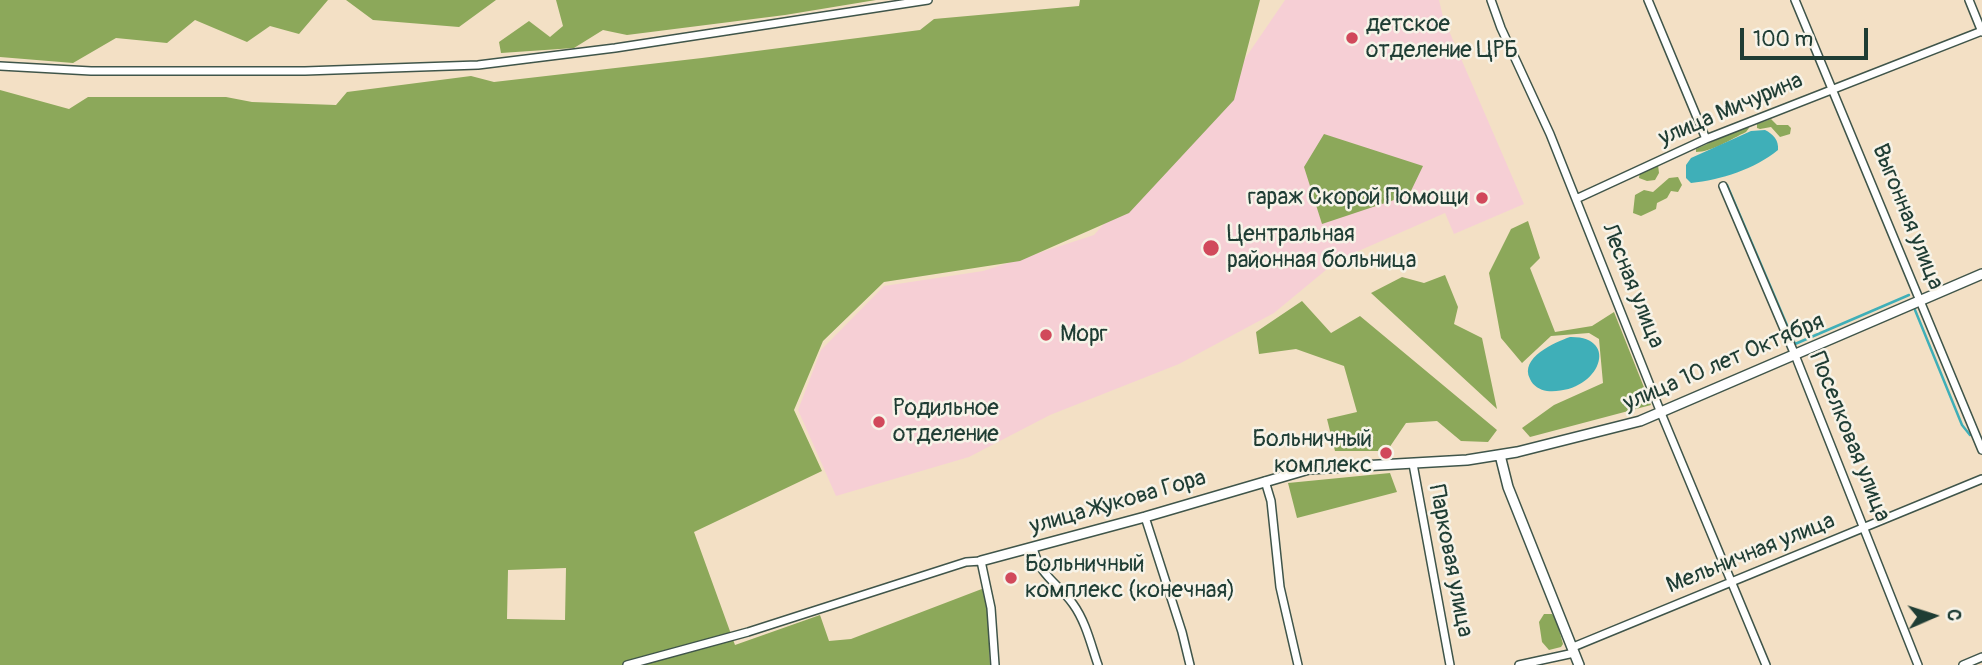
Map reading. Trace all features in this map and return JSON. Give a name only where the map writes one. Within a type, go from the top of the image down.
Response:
[{"type":"street","points":[[0,66],[91,71],[278,71],[478,65],[615,48],[928,0]]},
{"type":"street","name":"Лесная улица","points":[[1491,0],[1501,28],[1550,134],[1661,413],[1766,665]]},
{"type":"street","points":[[1648,0],[1706,139]]},
{"type":"street","name":"Выгонная улица","points":[[1795,0],[1982,450]]},
{"type":"street","points":[[1969,0],[1982,31]]},
{"type":"street","name":"улица Мичурина","points":[[1576,199],[1706,139],[1982,31]]},
{"type":"street","name":"Поселковая улица","points":[[1723,186],[1795,355],[1918,665]]},
{"type":"street","name":"улица 10 лет Октября","points":[[1265,481],[1310,469],[1413,464],[1500,455],[1601,432],[1661,413],[1982,274]]},
{"type":"street","points":[[1500,455],[1523,526],[1579,665]]},
{"type":"street","name":"Парковая улица","points":[[1413,464],[1450,665]]},
{"type":"street","name":"Мельничная улица","points":[[1520,665],[1562,655],[1982,479]]},
{"type":"street","points":[[1265,481],[1271,501],[1280,587],[1298,665]]},
{"type":"street","name":"улица Жукова Гора","points":[[981,561],[1145,517],[1265,481]]},
{"type":"street","points":[[1145,517],[1190,665]]},
{"type":"street","points":[[1033,548],[1049,580],[1072,603],[1081,617],[1098,665]]},
{"type":"street","points":[[627,665],[748,632],[966,562],[981,561],[991,608],[995,665]]},
{"type":"street","points":[[1562,655],[1563,665]]},
{"type":"street","points":[[1963,665],[1982,657]]},
{"type":"shaded area","name":"Центральная районная больница","points":[[1285,0],[1439,0],[1443,17],[1524,204],[1454,234],[1445,213],[1338,260],[1274,313],[1179,364],[1050,415],[969,457],[836,496],[798,410],[821,350],[884,286],[983,271],[1094,235],[1231,79]]},
{"type":"green space","points":[[0,0],[328,0],[299,34],[270,26],[247,42],[195,20],[167,43],[116,38],[73,63],[0,57]]},
{"type":"green space","points":[[346,0],[496,0],[459,27],[373,20]]},
{"type":"green space","points":[[556,0],[876,0],[785,15],[627,35],[603,30],[574,48],[501,53],[499,42],[529,21],[550,37],[563,26]]},
{"type":"green space","points":[[1080,0],[1260,0],[1234,100],[1129,213],[1020,261],[884,282],[823,341],[794,410],[822,471],[694,532],[735,645],[820,615],[829,641],[851,639],[987,587],[990,665],[0,665],[0,90],[69,109],[88,97],[226,97],[252,102],[336,105],[347,92],[471,76],[494,82],[702,58],[920,30],[934,19],[1079,6]],"holes":[[[566,568],[565,620],[507,619],[508,570]]]},
{"type":"green space","points":[[1771,119],[1777,125],[1788,125],[1791,128],[1790,134],[1780,137],[1771,127],[1757,128],[1757,124]]},
{"type":"green space","points":[[1747,126],[1749,128],[1746,132],[1708,150],[1696,152],[1696,149]]},
{"type":"green space","points":[[1324,134],[1423,166],[1409,195],[1322,224],[1304,167]]},
{"type":"green space","points":[[1658,165],[1659,173],[1655,180],[1639,178],[1640,171]]},
{"type":"green space","points":[[1678,177],[1682,185],[1678,192],[1671,191],[1667,198],[1657,203],[1656,209],[1641,216],[1633,213],[1635,195],[1644,190],[1653,192],[1669,178]]},
{"type":"green space","points":[[1528,221],[1540,258],[1530,268],[1555,332],[1592,326],[1614,312],[1651,405],[1530,437],[1522,428],[1554,405],[1603,383],[1599,339],[1589,333],[1551,336],[1522,363],[1501,338],[1489,273],[1511,229]]},
{"type":"green space","points":[[1445,275],[1458,307],[1454,324],[1482,338],[1497,409],[1371,293],[1402,277],[1424,283]]},
{"type":"green space","points":[[1302,301],[1331,333],[1360,316],[1497,430],[1488,442],[1461,441],[1437,421],[1406,423],[1387,451],[1335,451],[1327,419],[1357,412],[1344,366],[1296,349],[1259,354],[1256,332]]},
{"type":"green space","points":[[1390,473],[1397,492],[1297,518],[1288,483]]},
{"type":"green space","points":[[1544,614],[1552,614],[1556,619],[1563,644],[1561,647],[1549,650],[1542,642],[1539,622]]},
{"type":"water","points":[[1765,130],[1771,133],[1778,143],[1778,150],[1769,157],[1748,168],[1714,179],[1691,183],[1686,178],[1686,165],[1691,158],[1751,131]]},
{"type":"water","points":[[1570,337],[1586,339],[1596,346],[1599,355],[1597,365],[1591,375],[1580,384],[1565,390],[1542,390],[1530,379],[1530,364],[1540,352]]},
{"type":"waterway","points":[[1727,185],[1795,344],[1909,295]]},
{"type":"waterway","points":[[1915,310],[1962,425],[1970,435]]},
{"type":"place","name":"детское отделение ЦРБ","points":[[1352,38]]},
{"type":"place","name":"гараж Скорой Помощи","points":[[1482,198]]},
{"type":"place","name":"Центральная районная больница","points":[[1211,248]]},
{"type":"place","name":"Морг","points":[[1046,335]]},
{"type":"place","name":"Родильное отделение","points":[[879,422]]},
{"type":"place","name":"Больничный комплекс","points":[[1386,453]]},
{"type":"place","name":"Больничный комплекс (конечная)","points":[[1011,578]]}]
